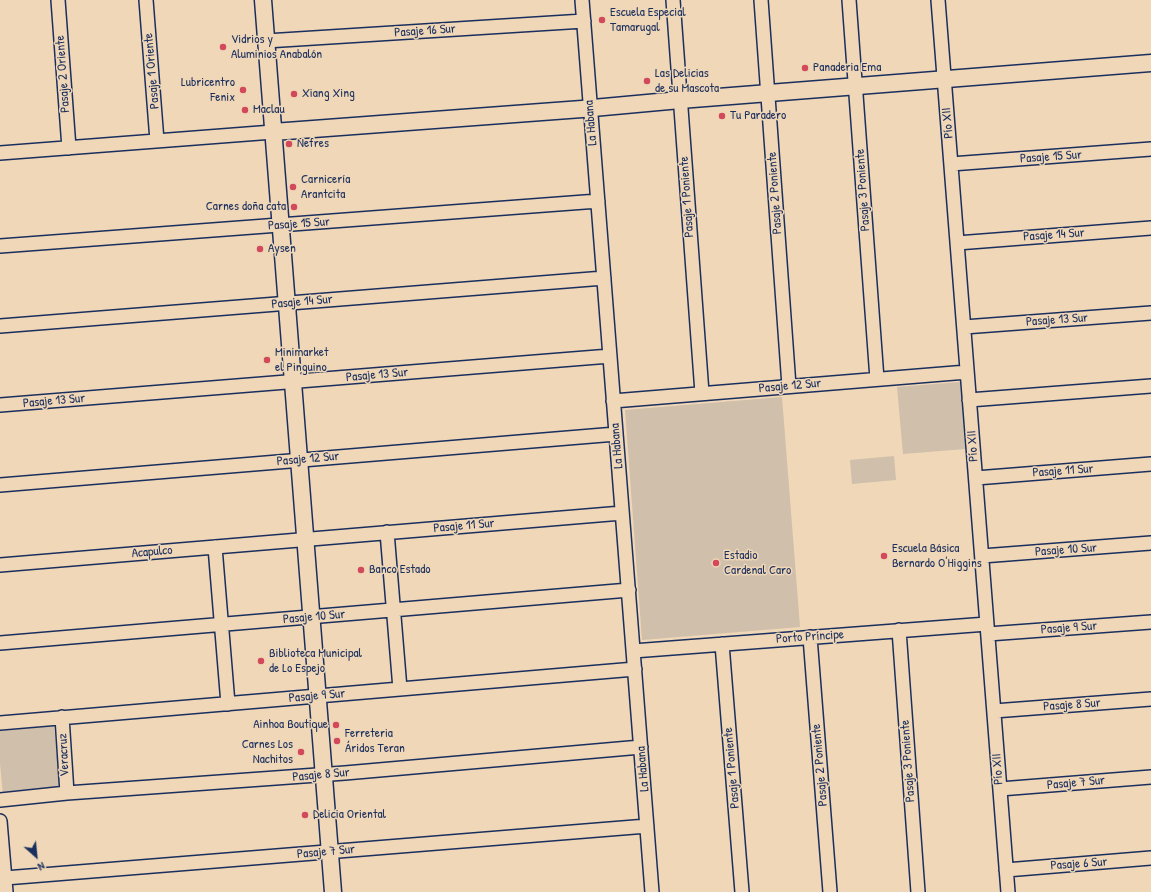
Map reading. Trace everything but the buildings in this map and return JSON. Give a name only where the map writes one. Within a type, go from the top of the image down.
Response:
[{"type":"main road","points":[[263,0],[333,892]]},
{"type":"main road","points":[[273,132],[1151,63]]},
{"type":"street","name":"Pasaje 2 Oriente","points":[[58,0],[69,148]]},
{"type":"street","name":"Pasaje 1 Oriente","points":[[146,0],[158,141]]},
{"type":"street","name":"La Habana","points":[[582,0],[652,892]]},
{"type":"street","name":"Pasaje 1 Poniente","points":[[673,0],[702,394]]},
{"type":"street","name":"Pasaje 2 Poniente","points":[[761,0],[789,386]]},
{"type":"street","name":"Pasaje 3 Poniente","points":[[849,0],[877,379]]},
{"type":"street","name":"Pío XII","points":[[938,0],[1008,892]]},
{"type":"street","name":"Pasaje 16 Sur","points":[[266,41],[584,21]]},
{"type":"street","points":[[0,153],[273,132]]},
{"type":"street","name":"Pasaje 15 Sur","points":[[951,164],[1151,150]]},
{"type":"street","name":"Pasaje 15 Sur","points":[[0,246],[598,201]]},
{"type":"street","name":"Pasaje 14 Sur","points":[[957,243],[1151,228]]},
{"type":"street","name":"Pasaje 14 Sur","points":[[0,326],[604,278]]},
{"type":"street","name":"Pasaje 13 Sur","points":[[964,327],[1151,313]]},
{"type":"street","name":"Pasaje 13 Sur","points":[[0,405],[610,356]]},
{"type":"street","name":"Pasaje 12 Sur","points":[[614,400],[967,372]]},
{"type":"street","points":[[969,400],[1151,386]]},
{"type":"street","name":"Pasaje 12 Sur","points":[[0,484],[616,434]]},
{"type":"street","name":"Pasaje 11 Sur","points":[[976,478],[1151,464]]},
{"type":"street","name":"Pasaje 11 Sur","points":[[305,539],[622,513]]},
{"type":"street","points":[[387,532],[400,689]]},
{"type":"street","name":"Acapulco","points":[[0,565],[305,539]]},
{"type":"street","name":"Pasaje 10 Sur","points":[[982,556],[1151,543]]},
{"type":"street","points":[[215,547],[228,704]]},
{"type":"street","name":"Pasaje 10 Sur","points":[[0,643],[629,590]]},
{"type":"street","name":"Pasaje 9 Sur","points":[[988,629],[1151,622]]},
{"type":"street","name":"Porto Príncipe","points":[[633,651],[899,630],[988,629]]},
{"type":"street","name":"Pasaje 3 Poniente","points":[[899,630],[918,892]]},
{"type":"street","name":"Pasaje 2 Poniente","points":[[810,637],[830,892]]},
{"type":"street","name":"Pasaje 1 Poniente","points":[[722,644],[742,892]]},
{"type":"street","name":"Pasaje 9 Sur","points":[[0,723],[635,670]]},
{"type":"street","name":"Pasaje 8 Sur","points":[[994,711],[1151,699]]},
{"type":"street","name":"Veracruz","points":[[62,717],[66,793]]},
{"type":"street","name":"Pasaje 8 Sur","points":[[0,800],[66,793],[323,774],[641,747]]},
{"type":"street","name":"Pasaje 7 Sur","points":[[1000,789],[1151,777]]},
{"type":"street","points":[[0,821],[6,892]]},
{"type":"street","name":"Pasaje 7 Sur","points":[[5,878],[647,826]]},
{"type":"street","name":"Pasaje 6 Sur","points":[[1006,870],[1151,858]]},
{"type":"shaded area","points":[[960,382],[965,449],[903,454],[897,387]]},
{"type":"shaded area","name":"Estadio Cardenal Caro","points":[[782,397],[800,627],[642,640],[625,410]]},
{"type":"shaded area","points":[[894,456],[896,480],[852,484],[850,460]]},
{"type":"shaded area","points":[[54,726],[60,786],[56,790],[3,795],[0,763],[0,731]]},
{"type":"place","name":"Escuela Especial Tamarugal","points":[[602,20]]},
{"type":"place","name":"Vidrios y Aluminios Anabalón","points":[[223,47]]},
{"type":"place","name":"Panaderia Ema","points":[[805,68]]},
{"type":"place","name":"Las Delicias de su Mascota","points":[[647,81]]},
{"type":"place","name":"Lubricentro Fenix","points":[[243,90]]},
{"type":"place","name":"Xiang Xing","points":[[294,94]]},
{"type":"place","name":"Maclau","points":[[245,110]]},
{"type":"place","name":"Tu Paradero","points":[[722,116]]},
{"type":"place","name":"Nefres","points":[[289,144]]},
{"type":"place","name":"Carnicería Arantcita","points":[[293,187]]},
{"type":"place","name":"Carnes doña cata","points":[[294,207]]},
{"type":"place","name":"Aysen","points":[[260,249]]},
{"type":"place","name":"Minimarket el Pinguino","points":[[267,360]]},
{"type":"place","name":"Escuela Básica Bernardo O'Higgins","points":[[884,556]]},
{"type":"place","name":"Estadio Cardenal Caro","points":[[716,563]]},
{"type":"place","name":"Banco Estado","points":[[361,570]]},
{"type":"place","name":"Biblioteca Municipal de Lo Espejo","points":[[261,661]]},
{"type":"place","name":"Ainhoa Boutique","points":[[336,725]]},
{"type":"place","name":"Ferreteria Áridos Teran","points":[[337,741]]},
{"type":"place","name":"Carnes Los Nachitos","points":[[301,752]]},
{"type":"place","name":"Delicia Oriental","points":[[305,815]]}]
